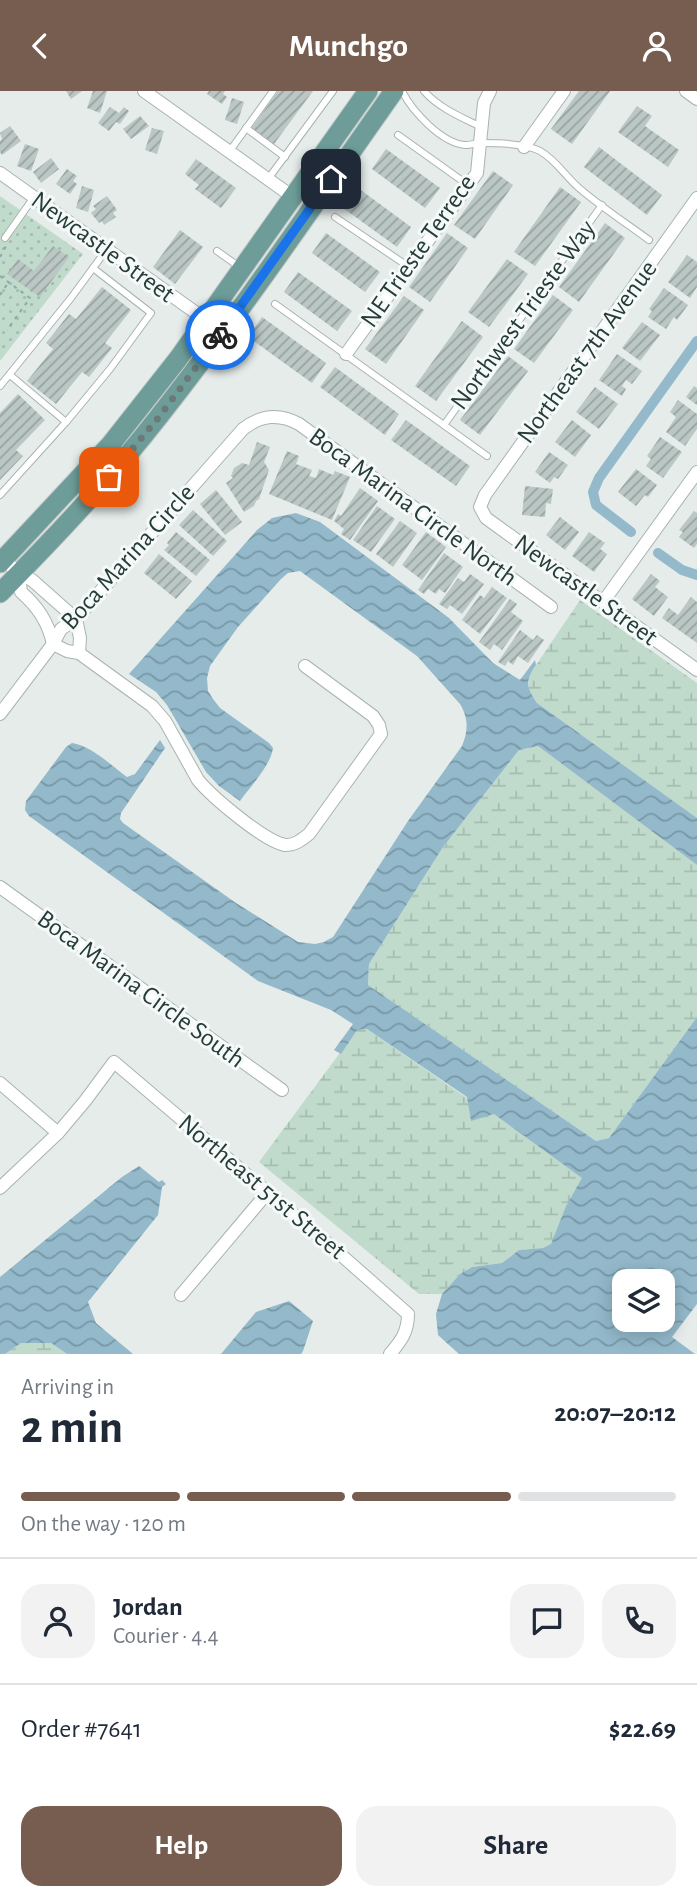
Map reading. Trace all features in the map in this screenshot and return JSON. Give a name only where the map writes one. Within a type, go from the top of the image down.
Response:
[{"type":"main road","points":[[1,559],[111,444],[178,359],[368,91]]},
{"type":"main road","points":[[378,114],[384,91]]},
{"type":"main road","points":[[0,593],[58,534],[126,458],[197,368],[394,91]]},
{"type":"main road","points":[[221,334],[222,313],[230,285]]},
{"type":"main road","points":[[197,368],[205,341],[206,320]]},
{"type":"street","points":[[144,91],[293,197]]},
{"type":"street","name":"NE Trieste Terrece","points":[[346,354],[477,173],[484,103],[490,91]]},
{"type":"street","points":[[686,91],[697,99]]},
{"type":"street","points":[[524,147],[561,92]]},
{"type":"street","name":"Newcastle Street","points":[[0,173],[206,320]]},
{"type":"street","name":"Northeast 7th Avenue","points":[[480,507],[493,484],[697,198]]},
{"type":"street","name":"Boca Marina Circle North","points":[[270,416],[290,419],[299,424],[551,607]]},
{"type":"street","name":"Boca Marina Circle","points":[[0,714],[53,644],[61,629],[76,619],[243,429],[251,422],[270,416]]},
{"type":"street","points":[[603,602],[697,472]]},
{"type":"street","name":"Newcastle Street","points":[[480,507],[486,518],[697,670]]},
{"type":"street","points":[[1,559],[19,574],[32,580],[76,619],[80,638],[79,653]]},
{"type":"street","points":[[19,574],[21,593],[35,604],[50,631],[53,644],[79,653],[152,706],[165,721],[198,780],[220,804],[272,841],[287,845],[298,842],[309,834],[381,734],[373,716],[305,666]]},
{"type":"street","name":"Boca Marina Circle South","points":[[0,887],[282,1090]]},
{"type":"street","name":"Northeast 51st Street","points":[[58,1133],[114,1062],[408,1314],[405,1335],[390,1354]]},
{"type":"street","points":[[0,1083],[58,1133],[0,1188]]},
{"type":"street","points":[[181,1295],[268,1192]]},
{"type":"lane","points":[[229,152],[273,91]]},
{"type":"lane","points":[[268,180],[333,91]]},
{"type":"lane","points":[[402,91],[420,116],[450,141],[466,145],[480,143],[524,147],[539,151],[582,191],[649,240]]},
{"type":"lane","points":[[424,91],[456,115],[481,127]]},
{"type":"lane","points":[[246,128],[285,157]]},
{"type":"lane","points":[[398,135],[468,185]]},
{"type":"lane","points":[[5,238],[34,197]]},
{"type":"lane","name":"Northwest Trieste Way","points":[[444,425],[602,205]]},
{"type":"lane","points":[[335,217],[409,267]]},
{"type":"lane","points":[[0,386],[107,249]]},
{"type":"lane","points":[[217,251],[242,269]]},
{"type":"lane","points":[[0,495],[110,369],[151,313],[93,268]]},
{"type":"lane","points":[[275,304],[487,456]]},
{"type":"lane","points":[[10,375],[66,422]]},
{"type":"path","points":[[0,256],[7,247],[5,238]]},
{"type":"path","points":[[0,276],[30,298],[7,330]]},
{"type":"path","points":[[0,295],[9,282]]},
{"type":"green space","points":[[0,196],[83,254],[0,361]]},
{"type":"green space","points":[[580,600],[697,683],[697,818],[537,703],[529,689],[528,677]]},
{"type":"green space","points":[[538,746],[697,865],[697,1017],[609,1138],[596,1141],[368,985],[369,964],[443,847],[519,750]]},
{"type":"green space","points":[[367,1029],[494,1114],[583,1178],[566,1206],[552,1244],[543,1248],[519,1250],[502,1263],[472,1267],[460,1274],[442,1294],[419,1294],[259,1162],[357,1030]]},
{"type":"green space","points":[[21,1343],[51,1343],[67,1354],[5,1354]]},
{"type":"water","points":[[296,513],[320,522],[449,618],[493,663],[520,680],[535,660],[536,665],[528,684],[537,703],[697,818],[697,865],[538,746],[519,750],[443,847],[369,964],[368,985],[596,1141],[609,1138],[697,1017],[697,1304],[672,1337],[695,1354],[459,1354],[438,1335],[436,1314],[442,1294],[460,1274],[472,1267],[502,1263],[519,1250],[543,1248],[551,1244],[566,1206],[582,1178],[494,1114],[471,1121],[467,1097],[367,1029],[357,1030],[341,1054],[334,1050],[353,1024],[331,1010],[258,981],[29,816],[25,810],[26,801],[66,747],[72,743],[93,752],[127,777],[135,774],[160,740],[165,748],[121,813],[120,819],[123,823],[236,903],[298,942],[315,944],[333,937],[408,821],[462,746],[467,725],[460,704],[417,656],[300,571],[288,573],[238,627],[210,666],[208,691],[213,699],[220,708],[273,748],[264,769],[240,801],[219,786],[206,772],[167,705],[156,692],[129,674],[257,530],[272,518]]},
{"type":"water","points":[[139,1166],[159,1182],[162,1180],[166,1184],[162,1187],[158,1215],[88,1302],[96,1323],[133,1354],[67,1354],[51,1343],[21,1343],[5,1354],[0,1354],[0,1277]]},
{"type":"water","points":[[289,1301],[313,1321],[301,1354],[221,1354],[256,1312]]},
{"type":"building","points":[[66,91],[82,91],[71,99]]},
{"type":"building","points":[[93,91],[107,91],[100,113],[87,108]]},
{"type":"building","points":[[209,91],[225,91],[223,94],[227,97],[222,104],[207,94]]},
{"type":"building","points":[[278,91],[313,91],[274,144],[251,129]]},
{"type":"building","points":[[579,91],[610,91],[572,144],[551,129]]},
{"type":"building","points":[[232,98],[244,102],[237,124],[225,120]]},
{"type":"building","points":[[637,106],[652,116],[645,126],[679,150],[668,167],[618,132]]},
{"type":"building","points":[[110,107],[119,113],[124,107],[129,111],[120,124],[116,122],[109,131],[98,123]]},
{"type":"building","points":[[140,116],[149,126],[131,139],[123,129]]},
{"type":"building","points":[[10,126],[21,141],[2,155],[0,133]]},
{"type":"building","points":[[152,128],[164,131],[157,154],[145,150]]},
{"type":"building","points":[[25,144],[39,149],[31,171],[17,166]]},
{"type":"building","points":[[599,147],[662,195],[647,215],[584,167]]},
{"type":"building","points":[[386,149],[440,188],[425,208],[372,169]]},
{"type":"building","points":[[51,158],[59,169],[41,183],[33,172]]},
{"type":"building","points":[[196,159],[236,188],[221,208],[195,189],[199,185],[185,174]]},
{"type":"building","points":[[67,169],[77,176],[73,181],[77,184],[70,194],[56,184]]},
{"type":"building","points":[[493,171],[513,185],[475,239],[454,225]]},
{"type":"building","points":[[82,186],[94,190],[88,212],[76,208]]},
{"type":"building","points":[[560,187],[581,202],[535,266],[514,252]]},
{"type":"building","points":[[358,188],[411,227],[397,247],[343,208]]},
{"type":"building","points":[[107,196],[117,210],[113,213],[116,217],[104,225],[91,213],[96,209],[93,206]]},
{"type":"building","points":[[605,223],[625,238],[579,302],[559,287]]},
{"type":"building","points":[[180,230],[203,247],[175,284],[153,267]]},
{"type":"building","points":[[326,233],[380,272],[365,292],[312,253]]},
{"type":"building","points":[[447,233],[468,248],[430,302],[409,287]]},
{"type":"building","points":[[53,246],[69,257],[40,297],[7,274],[18,259],[34,271]]},
{"type":"building","points":[[687,255],[697,262],[697,287],[690,298],[668,282]]},
{"type":"building","points":[[507,259],[528,274],[489,327],[468,312]]},
{"type":"building","points":[[298,272],[352,311],[337,331],[284,292]]},
{"type":"building","points":[[102,287],[131,310],[105,343],[112,348],[89,377],[82,372],[56,404],[27,381],[53,349],[46,343],[69,314],[76,319]]},
{"type":"building","points":[[664,288],[688,305],[677,320],[674,317],[666,329],[648,317],[652,311],[649,309]]},
{"type":"building","points":[[553,295],[573,310],[534,363],[514,349]]},
{"type":"building","points":[[404,296],[424,310],[386,364],[365,349]]},
{"type":"building","points":[[262,317],[326,363],[312,383],[248,337]]},
{"type":"building","points":[[462,321],[483,337],[436,401],[415,386]]},
{"type":"building","points":[[642,322],[660,335],[640,361],[622,348]]},
{"type":"building","points":[[617,354],[642,371],[632,384],[626,380],[622,386],[626,389],[622,396],[599,380]]},
{"type":"building","points":[[508,356],[528,371],[480,435],[460,420]]},
{"type":"building","points":[[335,367],[399,414],[385,435],[320,387]]},
{"type":"building","points":[[694,386],[697,388],[697,405],[686,397]]},
{"type":"building","points":[[595,387],[618,404],[599,429],[576,412]]},
{"type":"building","points":[[18,394],[45,420],[16,450],[23,456],[0,480],[0,413]]},
{"type":"building","points":[[678,400],[697,414],[697,429],[685,446],[666,432],[676,417],[670,412]]},
{"type":"building","points":[[406,420],[470,466],[456,486],[391,440]]},
{"type":"building","points":[[572,420],[591,435],[575,457],[555,442]]},
{"type":"building","points":[[660,437],[682,452],[663,478],[646,466],[651,459],[647,456]]},
{"type":"building","points":[[257,442],[270,447],[264,462],[269,470],[259,499],[244,512],[226,483],[233,478],[231,476],[234,468],[242,463],[249,465]]},
{"type":"building","points":[[287,451],[299,456],[296,464],[312,470],[309,476],[316,478],[319,469],[333,475],[335,471],[350,477],[332,520],[269,494]]},
{"type":"building","points":[[549,452],[568,465],[558,479],[554,477],[550,483],[535,472]]},
{"type":"building","points":[[636,469],[657,485],[648,497],[645,495],[636,506],[618,492]]},
{"type":"building","points":[[525,486],[553,489],[551,504],[546,503],[545,517],[522,515]]},
{"type":"building","points":[[360,488],[378,501],[350,540],[341,534],[344,529],[334,521],[338,514],[341,516]]},
{"type":"building","points":[[216,490],[242,522],[225,535],[200,504]]},
{"type":"building","points":[[377,506],[395,519],[371,552],[353,540]]},
{"type":"building","points":[[193,510],[227,541],[213,556],[179,525]]},
{"type":"building","points":[[694,511],[697,513],[697,544],[694,548],[679,537],[683,532],[679,530]]},
{"type":"building","points":[[560,517],[579,532],[565,550],[546,535]]},
{"type":"building","points":[[400,521],[417,533],[393,567],[376,554]]},
{"type":"building","points":[[176,532],[210,560],[196,576],[164,550]]},
{"type":"building","points":[[426,532],[446,547],[422,580],[402,565]]},
{"type":"building","points":[[589,532],[605,543],[600,549],[607,554],[594,572],[572,556]]},
{"type":"building","points":[[444,553],[463,567],[445,593],[439,589],[436,594],[428,589],[424,594],[418,590]]},
{"type":"building","points":[[159,554],[192,581],[176,599],[144,573]]},
{"type":"building","points":[[470,574],[484,584],[462,614],[450,605],[447,609],[439,604],[458,578],[464,582]]},
{"type":"building","points":[[651,574],[660,581],[655,587],[668,597],[654,616],[632,599]]},
{"type":"building","points":[[492,587],[507,598],[480,634],[462,620],[480,595],[484,598]]},
{"type":"building","points":[[691,597],[697,602],[697,643],[662,618],[669,608],[678,615]]},
{"type":"building","points":[[510,599],[517,604],[511,612],[523,621],[502,650],[494,644],[490,650],[479,642]]},
{"type":"building","points":[[520,630],[533,640],[537,635],[544,640],[528,663],[518,656],[513,665],[508,661],[505,666],[498,662]]},
{"type":"waterway","points":[[631,532],[596,505],[593,492],[599,478],[697,341]]},
{"type":"waterway","points":[[658,553],[682,570],[697,575]]},
{"type":"way so far","points":[[109,477],[159,417],[220,335]]},
{"type":"route","points":[[220,335],[331,179]]}]
